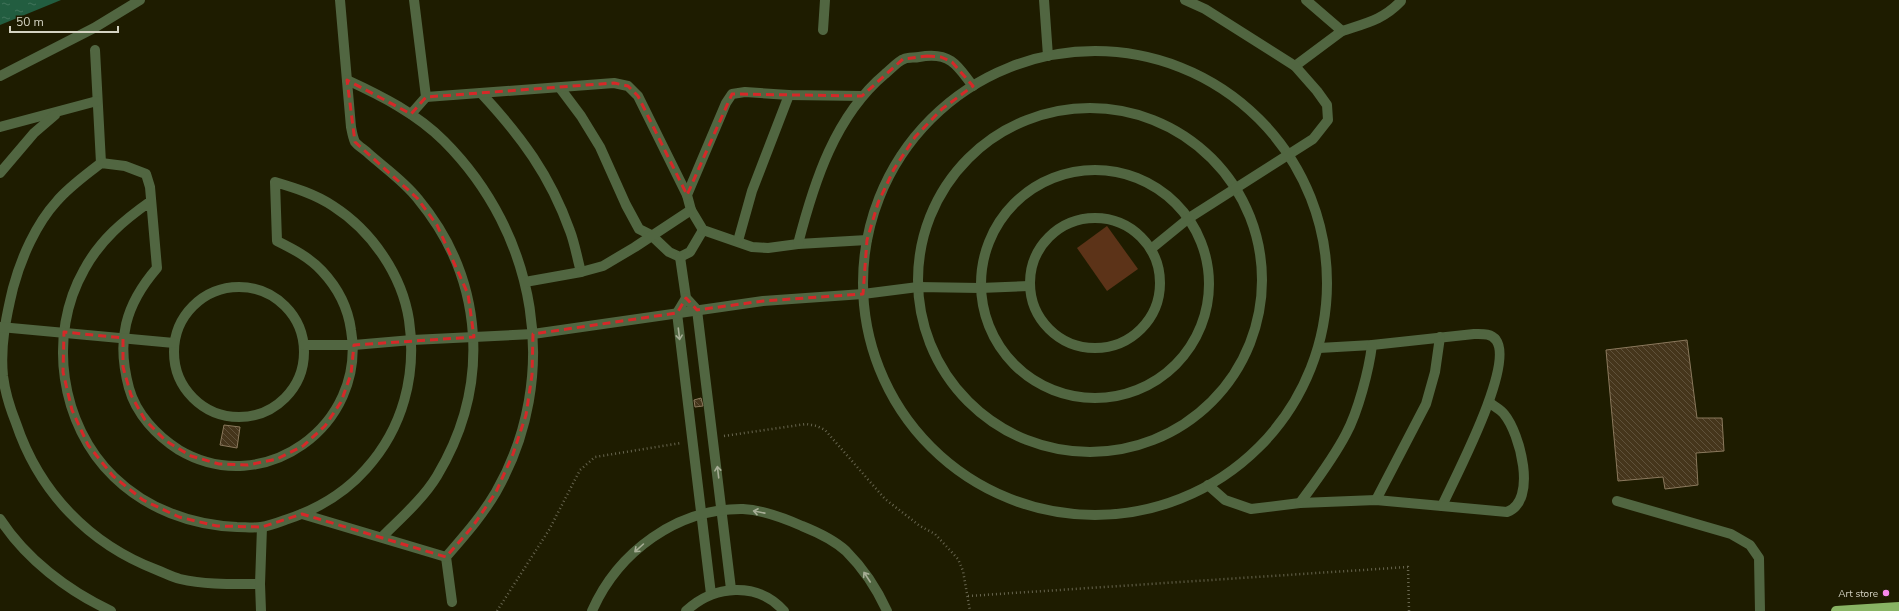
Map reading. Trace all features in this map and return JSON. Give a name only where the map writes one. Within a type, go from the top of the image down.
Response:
[{"type":"main road","points":[[1836,611],[1899,608]]},
{"type":"street","points":[[0,76],[94,28],[140,0]]},
{"type":"street","points":[[340,0],[351,127],[355,142],[417,198],[438,225],[454,258],[468,294],[474,337],[473,368],[466,408],[456,441],[436,478],[411,510],[382,537]]},
{"type":"street","points":[[414,0],[426,97]]},
{"type":"street","points":[[823,30],[826,0]]},
{"type":"street","points":[[1044,0],[1048,56]]},
{"type":"street","points":[[1151,249],[1189,218],[1313,138],[1328,120],[1327,105],[1295,66],[1205,9],[1185,0]]},
{"type":"street","points":[[1306,0],[1342,31]]},
{"type":"street","points":[[1295,66],[1342,31],[1378,19],[1390,12],[1401,0]]},
{"type":"street","points":[[95,50],[101,163]]},
{"type":"street","points":[[1102,51],[1133,54],[1164,61],[1193,72],[1220,87],[1246,105],[1268,126],[1291,153],[1317,211],[1325,243],[1328,277],[1326,310],[1318,348],[1297,398],[1281,422],[1262,444],[1240,464],[1208,485],[1189,495],[1160,506],[1131,512],[1101,515],[1071,514],[1041,509],[1013,500],[985,488],[960,472],[936,453],[916,432],[898,408],[884,381],[873,353],[866,324],[863,294],[867,240],[878,204],[894,169],[911,143],[942,109],[973,86],[1006,70],[1048,56],[1071,52],[1102,51]]},
{"type":"street","points":[[798,244],[810,200],[824,161],[844,124],[862,96],[877,81],[903,59],[927,56],[942,57],[952,62],[973,86]]},
{"type":"street","points":[[347,80],[380,95],[411,114],[443,140],[471,171],[494,205],[513,242],[525,282],[533,334],[532,375],[526,415],[514,454],[492,497],[473,526],[446,557],[452,602]]},
{"type":"street","points":[[411,114],[426,97],[614,83],[628,86],[638,96],[687,195],[690,210],[703,230],[752,247],[768,248],[798,244],[867,240]]},
{"type":"street","points":[[560,88],[581,116],[600,147],[626,206],[639,229],[652,235],[669,252],[680,257]]},
{"type":"street","points":[[687,195],[726,103],[732,94],[745,92],[789,95],[862,96]]},
{"type":"street","points":[[481,93],[509,124],[538,163],[554,193],[570,232],[581,272]]},
{"type":"street","points":[[738,241],[752,191],[789,95]]},
{"type":"street","points":[[0,127],[97,101]]},
{"type":"street","points":[[1101,107],[1133,112],[1163,122],[1190,138],[1215,159],[1237,187],[1247,206],[1256,229],[1262,254],[1263,280],[1261,305],[1256,330],[1246,353],[1230,381],[1218,396],[1199,413],[1178,428],[1131,447],[1106,451],[1080,452],[1055,448],[1030,442],[1007,431],[986,418],[950,381],[937,360],[927,337],[920,312],[918,287],[919,255],[927,224],[940,194],[959,168],[982,146],[1008,128],[1038,115],[1069,108],[1101,107]]},
{"type":"street","points":[[0,173],[34,133],[57,112]]},
{"type":"street","points":[[151,201],[124,220],[102,243],[83,270],[71,300],[64,332],[63,372],[72,410],[88,445],[113,476],[143,500],[179,518],[217,526],[262,527],[302,514],[330,500],[355,481],[376,458],[393,431],[405,402],[411,372],[412,340],[407,308],[396,278],[376,246],[359,226],[334,206],[306,191],[275,182],[277,241],[302,253],[322,271],[335,287],[349,318],[354,345],[351,374],[341,402],[325,426],[303,446],[277,459],[248,465],[219,464],[191,456],[172,445],[145,420],[131,395],[123,367],[123,338],[127,318],[134,300],[144,283],[157,268],[150,187],[146,174],[125,166],[101,163],[80,179],[56,201],[39,227],[26,251],[16,277],[2,327],[3,375],[10,406],[20,437],[45,484],[63,508],[84,527],[109,547],[150,568],[180,579],[218,584],[260,584]]},
{"type":"street","points":[[1090,169],[1119,172],[1146,181],[1170,197],[1189,218],[1200,237],[1207,257],[1210,278],[1204,321],[1190,347],[1182,358],[1166,373],[1148,385],[1128,394],[1107,398],[1064,395],[1044,387],[1025,376],[1010,362],[996,344],[987,325],[981,304],[980,288],[984,254],[995,228],[1012,204],[1035,186],[1061,174],[1090,169]]},
{"type":"street","points":[[525,282],[581,272],[603,266],[615,260],[690,210]]},
{"type":"street","points":[[1095,218],[1112,220],[1122,224],[1140,236],[1151,249],[1158,264],[1160,279],[1159,296],[1156,306],[1145,325],[1133,336],[1119,344],[1103,348],[1087,348],[1071,344],[1057,337],[1045,326],[1036,312],[1029,286],[1032,264],[1039,249],[1050,236],[1058,229],[1079,220],[1095,218]]},
{"type":"street","points":[[680,257],[690,252],[703,230]]},
{"type":"street","points":[[680,257],[686,298],[697,310],[731,590]]},
{"type":"street","points":[[241,286],[259,290],[276,298],[290,311],[300,327],[304,345],[303,365],[296,384],[283,400],[266,411],[247,417],[227,416],[208,410],[192,398],[180,382],[174,363],[174,342],[179,324],[190,309],[204,296],[222,289],[241,286]]},
{"type":"street","points":[[304,345],[354,345],[412,340],[533,334],[763,301],[863,294],[918,287],[980,288],[1029,286]]},
{"type":"street","points":[[686,298],[677,313],[712,594]]},
{"type":"street","points":[[2,327],[174,342]]},
{"type":"street","points":[[1318,348],[1372,345],[1484,334],[1496,340],[1501,354],[1490,403],[1442,506]]},
{"type":"street","points":[[1376,500],[1426,404],[1435,372],[1440,338]]},
{"type":"street","points":[[1300,503],[1331,460],[1348,432],[1370,359],[1372,345]]},
{"type":"street","points":[[1208,485],[1225,500],[1251,509],[1300,503],[1376,500],[1507,512],[1516,507],[1523,489],[1524,464],[1513,428],[1505,415],[1490,403]]},
{"type":"street","points":[[1617,501],[1731,534],[1750,545],[1759,558],[1760,611]]},
{"type":"street","points":[[592,611],[599,595],[616,570],[654,536],[671,526],[702,513],[744,509],[788,520],[821,534],[845,550],[861,568],[887,611]]},
{"type":"street","points":[[302,514],[446,557]]},
{"type":"street","points":[[0,519],[31,556],[62,582],[95,604],[111,611]]},
{"type":"street","points":[[261,611],[260,584],[262,527]]},
{"type":"street","points":[[686,611],[696,602],[712,594],[731,590],[748,591],[765,596],[784,611]]},
{"type":"path","points":[[713,438],[806,424],[817,426],[825,430],[885,499],[920,526],[935,534],[946,544],[958,559],[963,571],[970,611]]},
{"type":"path","points":[[497,611],[549,530],[580,470],[586,463],[595,457],[692,441]]},
{"type":"path","points":[[968,596],[1408,567],[1409,611]]},
{"type":"highlighted area","points":[[927,56],[941,57],[952,62],[973,86],[942,109],[915,137],[894,169],[878,203],[867,240],[863,294],[763,301],[697,310],[686,298],[677,313],[533,334],[532,375],[526,415],[513,454],[496,492],[473,526],[446,557],[302,514],[262,527],[217,526],[179,517],[143,500],[113,476],[88,445],[72,410],[63,372],[64,332],[123,338],[123,367],[131,395],[145,420],[166,441],[191,456],[219,464],[248,465],[277,459],[303,446],[325,426],[341,402],[351,374],[354,345],[474,337],[468,294],[437,225],[417,198],[355,142],[347,80],[411,114],[426,97],[614,83],[628,86],[638,96],[687,195],[732,94],[862,96],[903,59]]},
{"type":"shaded area","points":[[1107,226],[1138,269],[1107,291],[1077,248]]},
{"type":"water","points":[[0,0],[61,0],[0,25]]},
{"type":"building","points":[[1687,340],[1697,418],[1722,418],[1724,451],[1696,453],[1698,485],[1665,489],[1663,477],[1618,481],[1606,350]]},
{"type":"building","points":[[701,398],[703,406],[695,407],[694,400]]},
{"type":"building","points":[[224,425],[240,427],[237,448],[220,445]]},
{"type":"place","name":"Art store","points":[[1886,593]]}]
